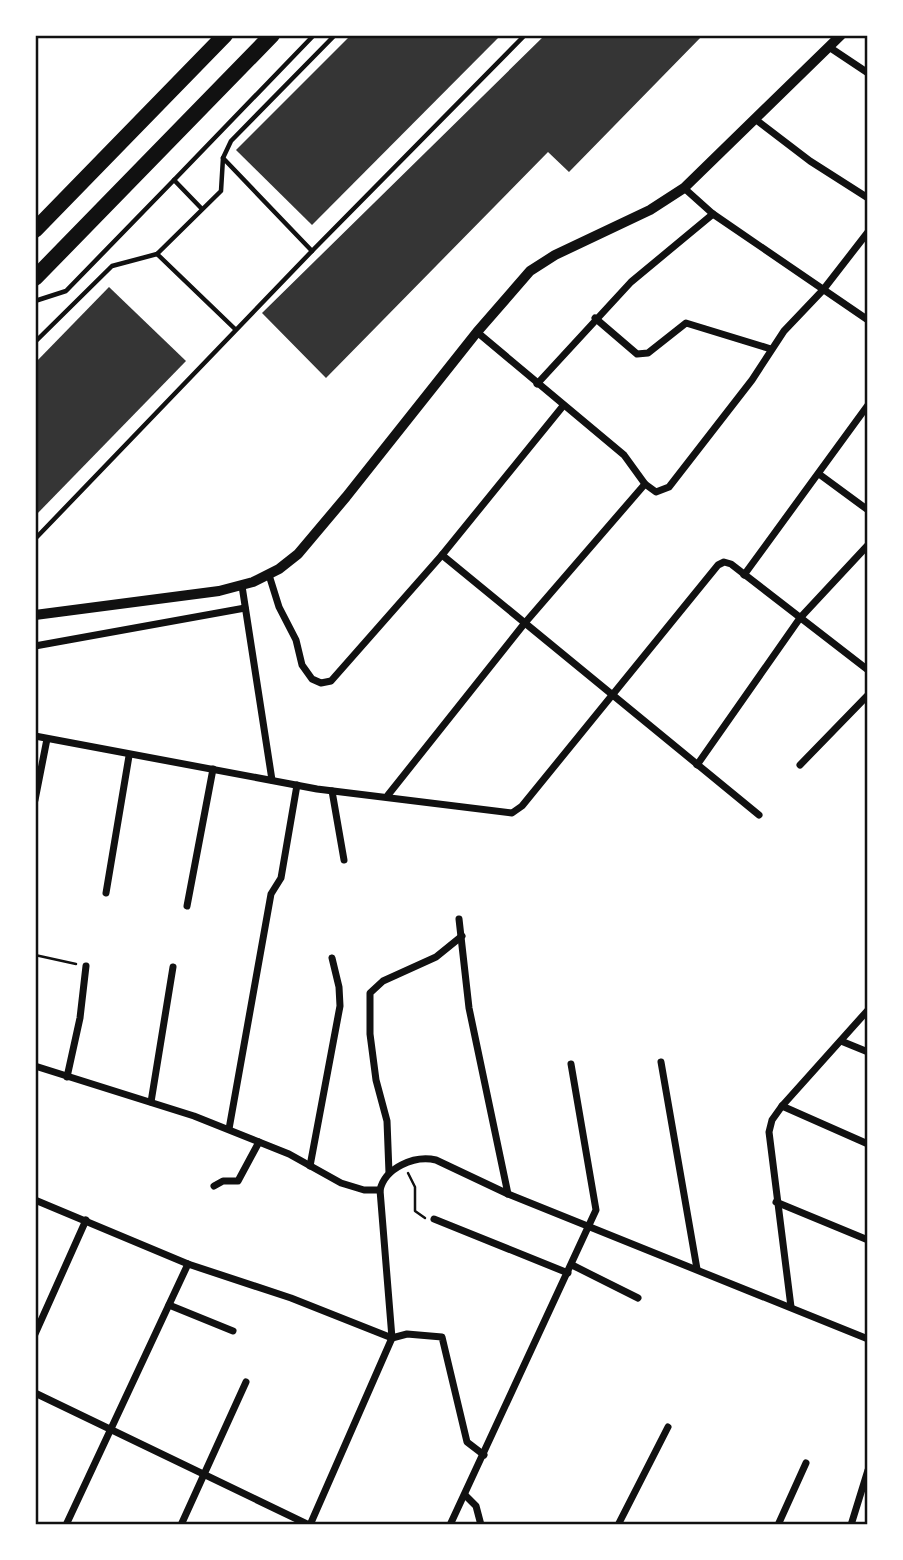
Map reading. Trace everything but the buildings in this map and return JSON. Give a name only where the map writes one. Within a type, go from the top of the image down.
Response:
[{"type":"highway","points":[[35,230],[225,35]]},
{"type":"highway","points":[[35,278],[272,35]]},
{"type":"street","points":[[35,615],[242,586],[269,575],[288,562],[309,541],[477,332],[538,264],[650,210],[684,188],[841,35]]},
{"type":"street","points":[[829,47],[868,74]]},
{"type":"street","points":[[755,119],[810,161],[868,198]]},
{"type":"street","points":[[684,188],[713,214],[868,320]]},
{"type":"street","points":[[537,384],[631,282],[713,214]]},
{"type":"street","points":[[477,332],[624,455],[645,484],[656,492],[669,487],[752,380],[771,349],[796,317],[823,290],[868,232]]},
{"type":"street","points":[[595,318],[637,354],[648,353],[687,323],[771,349]]},
{"type":"street","points":[[744,575],[868,405]]},
{"type":"street","points":[[269,575],[307,673],[321,683],[331,681],[442,555],[563,406]]},
{"type":"street","points":[[820,474],[868,510]]},
{"type":"street","points":[[388,795],[524,624],[645,484]]},
{"type":"street","points":[[697,765],[800,618],[868,545]]},
{"type":"street","points":[[442,555],[759,815]]},
{"type":"street","points":[[35,736],[130,756],[332,791],[388,795],[512,813],[522,806],[718,565],[724,562],[868,670]]},
{"type":"street","points":[[242,586],[272,780]]},
{"type":"street","points":[[35,646],[245,608]]},
{"type":"street","points":[[800,765],[868,695]]},
{"type":"street","points":[[35,800],[47,738]]},
{"type":"street","points":[[106,893],[130,756]]},
{"type":"street","points":[[187,905],[213,769]]},
{"type":"street","points":[[229,1129],[271,894],[281,878],[297,785]]},
{"type":"street","points":[[332,791],[344,860]]},
{"type":"street","points":[[459,919],[469,1008],[508,1194]]},
{"type":"street","points":[[35,1393],[110,1432],[309,1525],[392,1338],[380,1190],[389,1173],[387,1121],[376,1080],[370,1034],[370,998],[374,988],[436,957],[462,936]]},
{"type":"street","points":[[310,1166],[340,1006],[339,987],[332,958]]},
{"type":"street","points":[[67,1077],[80,1018],[86,966]]},
{"type":"street","points":[[151,1102],[173,967]]},
{"type":"street","points":[[791,1307],[776,1202],[769,1132],[772,1120],[868,1010]]},
{"type":"street","points":[[841,1041],[868,1052]]},
{"type":"street","points":[[661,1062],[697,1269]]},
{"type":"street","points":[[450,1525],[590,1227],[597,1203],[571,1064]]},
{"type":"street","points":[[35,1066],[229,1129],[357,1189],[380,1190]]},
{"type":"street","points":[[782,1106],[868,1144]]},
{"type":"street","points":[[214,1186],[223,1181],[238,1181],[259,1142]]},
{"type":"street","points":[[389,1173],[402,1165],[431,1159],[508,1194],[868,1339]]},
{"type":"street","points":[[35,1200],[188,1264],[279,1294],[392,1338],[407,1334],[442,1337],[467,1442],[484,1455]]},
{"type":"street","points":[[776,1202],[868,1240]]},
{"type":"street","points":[[434,1219],[568,1273]]},
{"type":"street","points":[[35,1334],[86,1220]]},
{"type":"street","points":[[66,1525],[188,1264]]},
{"type":"street","points":[[572,1265],[638,1298]]},
{"type":"street","points":[[169,1305],[233,1331]]},
{"type":"street","points":[[181,1525],[246,1382]]},
{"type":"street","points":[[618,1525],[668,1427]]},
{"type":"street","points":[[778,1525],[806,1463]]},
{"type":"street","points":[[851,1525],[868,1470]]},
{"type":"street","points":[[465,1495],[476,1506],[481,1525]]},
{"type":"lane","points":[[35,301],[66,291],[314,35]]},
{"type":"lane","points":[[35,342],[112,266],[157,254],[202,209],[223,187],[223,158],[231,141],[335,35]]},
{"type":"lane","points":[[35,539],[235,329],[525,35]]},
{"type":"lane","points":[[223,158],[312,251]]},
{"type":"lane","points":[[174,180],[202,209]]},
{"type":"lane","points":[[157,254],[235,329]]},
{"type":"path","points":[[35,955],[86,966]]},
{"type":"path","points":[[402,1165],[415,1187],[416,1214],[434,1219]]}]
